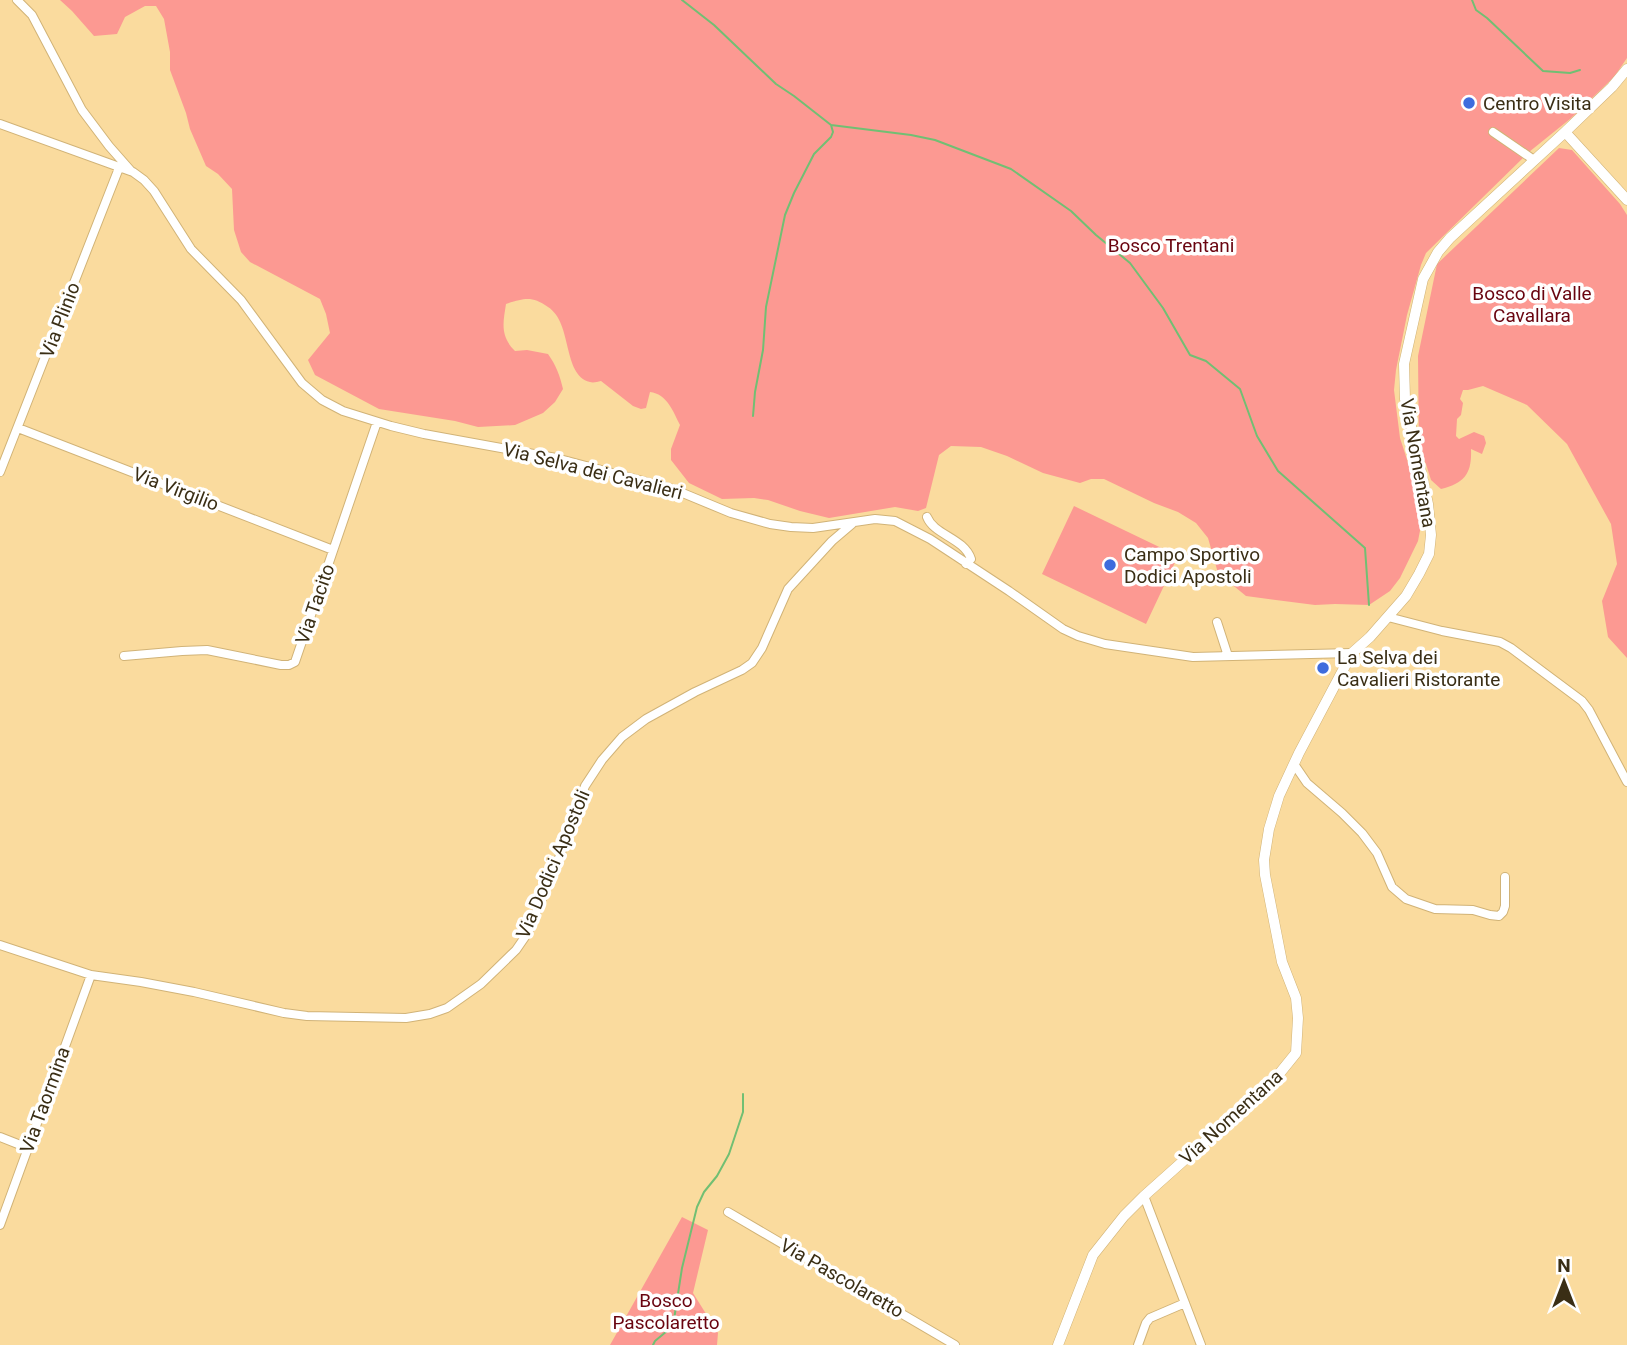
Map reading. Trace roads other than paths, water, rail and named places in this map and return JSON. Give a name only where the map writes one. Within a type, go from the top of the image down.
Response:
[{"type":"main road","name":"Via Nomentana","points":[[1058,1345],[1093,1255],[1124,1216],[1275,1079],[1296,1053],[1296,998],[1282,962],[1264,860],[1279,796],[1352,653],[1406,596],[1429,554],[1431,526],[1428,504],[1405,399],[1404,381],[1404,364],[1423,279],[1438,252],[1450,238],[1565,132],[1627,69]]},
{"type":"main road","points":[[1565,132],[1627,200]]},
{"type":"street","points":[[18,0],[33,15]]},
{"type":"street","name":"Via Selva dei Cavalieri","points":[[25,0],[82,110],[109,146],[153,191],[191,249],[240,300],[295,375],[317,397],[330,405],[377,422],[424,434],[556,458],[673,489],[731,513],[769,524],[807,528],[884,519],[902,524],[1009,590],[1057,625],[1078,636],[1110,645],[1181,656],[1352,653]]},
{"type":"street","points":[[0,124],[133,172]]},
{"type":"street","points":[[1493,132],[1534,160]]},
{"type":"street","name":"Via Plinio","points":[[0,472],[119,168]]},
{"type":"street","name":"Via Tacito","points":[[124,656],[204,650],[281,665],[291,664],[297,658],[377,422]]},
{"type":"street","name":"Via Virgilio","points":[[18,428],[333,550]]},
{"type":"street","points":[[927,517],[930,524],[969,552],[971,559],[967,564]]},
{"type":"street","name":"Via Dodici Apostoli","points":[[0,945],[91,975],[160,986],[284,1013],[410,1018],[433,1014],[451,1006],[481,984],[516,950],[527,934],[582,794],[602,760],[622,737],[646,719],[752,663],[792,584],[832,541],[855,522]]},
{"type":"street","points":[[1388,617],[1442,631],[1493,640],[1511,648],[1582,701],[1627,782]]},
{"type":"street","points":[[1217,622],[1228,656]]},
{"type":"street","points":[[1294,764],[1307,783],[1363,834],[1377,853],[1394,889],[1406,899],[1438,909],[1473,909],[1499,916],[1505,906],[1505,877]]},
{"type":"street","name":"Via Taormina","points":[[0,1225],[91,975]]},
{"type":"street","points":[[0,1137],[28,1148]]},
{"type":"street","points":[[1144,1196],[1201,1345]]},
{"type":"street","name":"Via Pascolaretto","points":[[728,1212],[955,1345]]},
{"type":"street","points":[[1139,1345],[1150,1318],[1185,1303]]},
{"type":"waterway","points":[[682,0],[714,25],[776,84],[831,125],[833,132],[814,154],[785,215],[766,307],[763,350],[753,416]]},
{"type":"waterway","points":[[1472,0],[1476,10],[1543,71],[1570,73],[1580,70]]},
{"type":"waterway","points":[[831,125],[935,140],[1011,169],[1071,211],[1130,263],[1163,308],[1190,355],[1206,361],[1240,389],[1257,436],[1278,471],[1365,548],[1369,605]]},
{"type":"waterway","points":[[653,1345],[673,1326],[682,1268],[697,1207],[729,1154],[743,1112],[743,1094]]},
{"type":"place","name":"Centro Visita","points":[[1469,103]]},
{"type":"place","name":"Campo Sportivo Dodici Apostoli","points":[[1110,565]]},
{"type":"place","name":"La Selva dei Cavalieri Ristorante","points":[[1323,668]]},
{"type":"park label","name":"Bosco Trentani","points":[[1171,245]]},
{"type":"park label","name":"Bosco di Valle Cavallara","points":[[1532,304]]},
{"type":"park label","name":"Bosco Pascolaretto","points":[[666,1311]]}]
